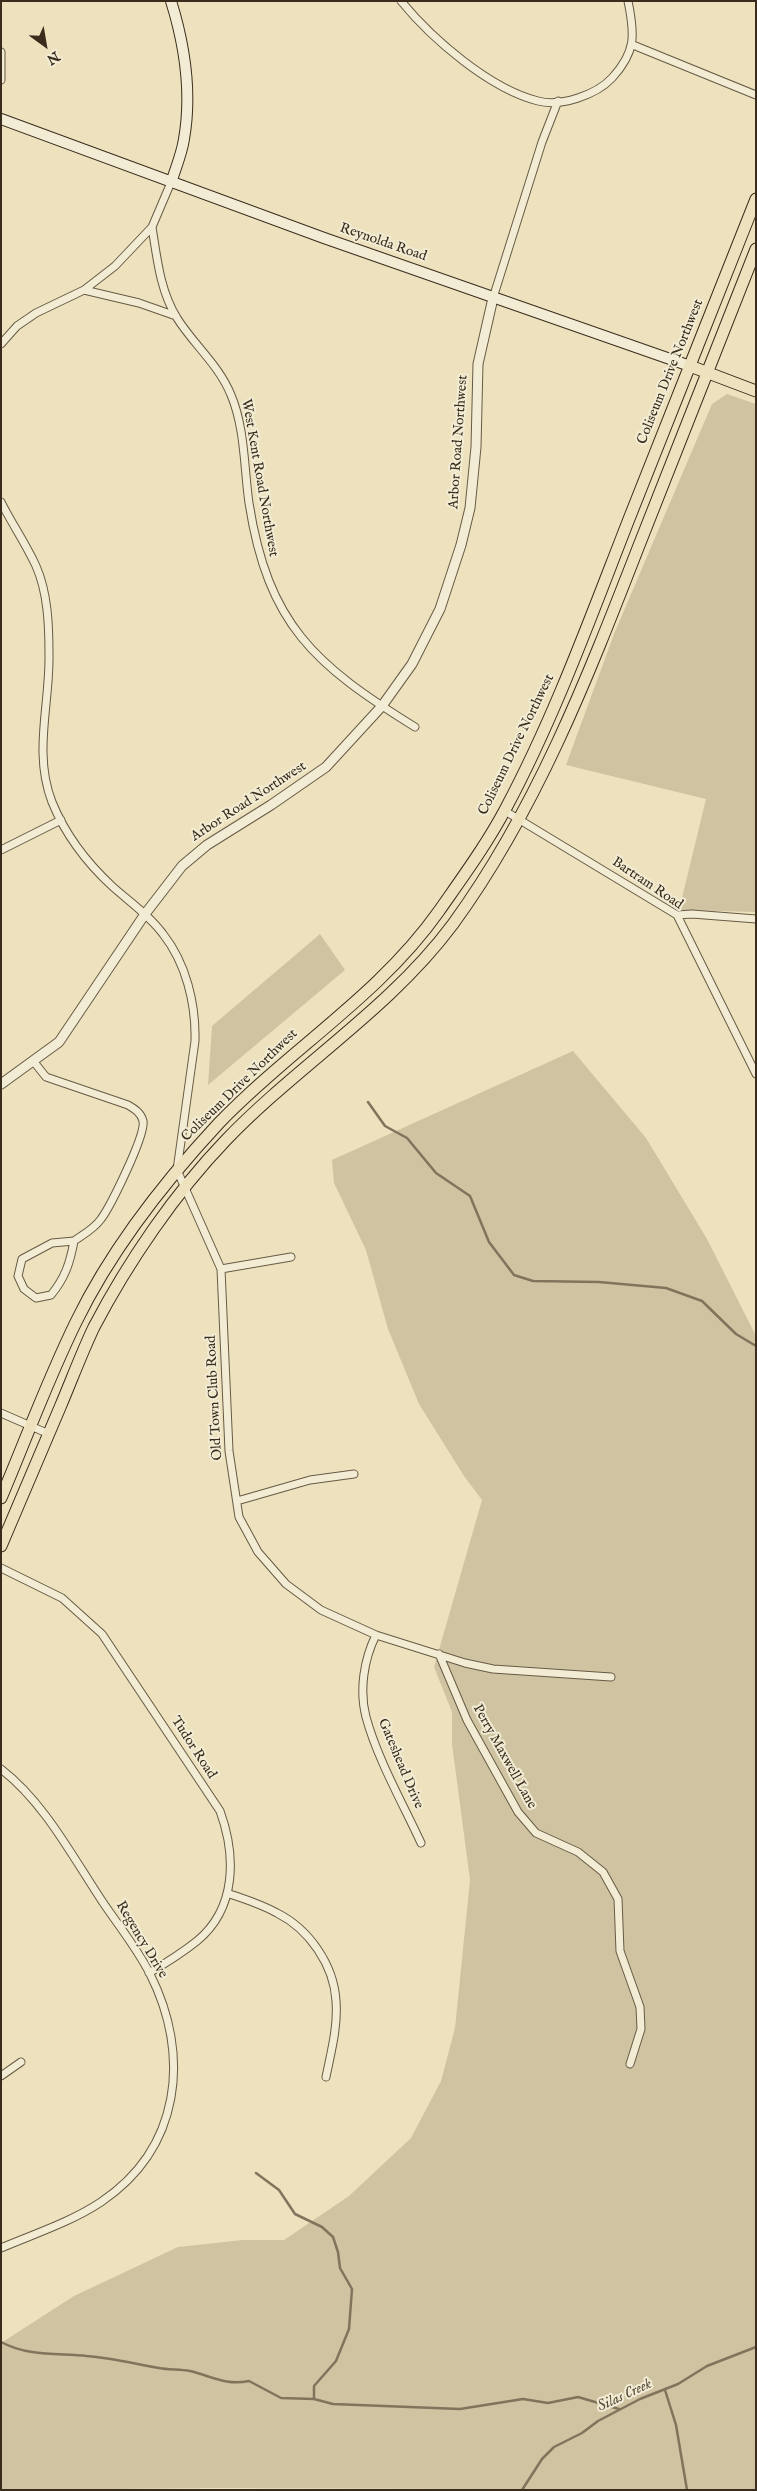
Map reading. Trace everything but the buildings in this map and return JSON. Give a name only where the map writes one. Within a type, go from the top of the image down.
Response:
[{"type":"main road","points":[[171,1],[183,45],[187,91],[184,141],[172,180]]},
{"type":"main road","name":"Reynolda Road","points":[[1,119],[172,180],[324,238],[690,366],[756,391]]},
{"type":"main road","name":"Coliseum Drive Northwest","points":[[1,1498],[76,1322],[105,1269],[177,1170],[221,1122],[281,1063],[359,998],[398,959],[437,914],[505,811],[539,740],[589,623],[756,199]]},
{"type":"main road","points":[[1,1546],[93,1330],[121,1279],[184,1187],[226,1140],[294,1077],[372,1012],[412,971],[452,926],[521,819],[556,747],[606,630],[756,249]]},
{"type":"street","points":[[401,1],[436,39],[472,67],[520,94],[539,102],[558,101],[589,94],[608,83],[624,65],[633,45],[628,1]]},
{"type":"street","points":[[633,45],[756,95]]},
{"type":"street","points":[[1,52],[1,80]]},
{"type":"street","name":"Arbor Road Northwest","points":[[1,1084],[34,1062],[59,1042],[144,914],[193,854],[306,782],[326,767],[382,706],[422,647],[440,610],[461,545],[470,508],[476,447],[478,364],[493,298],[542,142],[558,101]]},
{"type":"street","points":[[1,344],[17,326],[36,313],[84,290],[116,266],[152,227],[172,180]]},
{"type":"street","name":"West Kent Road Northwest","points":[[152,227],[163,287],[176,316],[207,356],[232,396],[240,432],[259,556],[280,606],[324,662],[339,676],[415,726]]},
{"type":"street","points":[[84,290],[139,303],[176,316]]},
{"type":"street","points":[[1,502],[36,566],[45,602],[49,657],[42,735],[43,764],[52,800],[61,820],[79,849],[95,868],[164,934],[182,967],[195,1024],[177,1170]]},
{"type":"street","name":"Bartram Road","points":[[505,811],[677,915],[756,1074]]},
{"type":"street","points":[[1,850],[61,820]]},
{"type":"street","points":[[677,915],[692,914],[756,919]]},
{"type":"street","points":[[34,1062],[46,1076],[128,1105],[135,1109],[142,1120],[143,1132],[137,1148],[110,1204],[93,1228],[74,1241],[52,1243],[22,1259],[18,1276],[24,1289],[36,1298],[51,1295],[62,1282],[70,1265],[74,1241]]},
{"type":"street","name":"Old Town Club Road","points":[[177,1170],[221,1269],[229,1451],[239,1517],[258,1552],[286,1584],[321,1610],[376,1635],[470,1664],[493,1669],[611,1677]]},
{"type":"street","points":[[221,1269],[292,1257]]},
{"type":"street","points":[[1,1413],[49,1434]]},
{"type":"street","points":[[237,1501],[310,1480],[354,1474]]},
{"type":"street","name":"Tudor Road","points":[[1,1568],[62,1598],[102,1634],[220,1811],[229,1835],[232,1863],[227,1893],[217,1918],[207,1932],[181,1953],[150,1973]]},
{"type":"street","name":"Gateshead Drive","points":[[376,1635],[369,1650],[365,1666],[366,1717],[421,1843]]},
{"type":"street","name":"Perry Maxwell Lane","points":[[438,1654],[467,1720],[518,1812],[536,1833],[578,1852],[603,1872],[618,1899],[620,1951],[640,2007],[641,2029],[630,2064]]},
{"type":"street","name":"Regency Drive","points":[[1,1769],[12,1778],[52,1825],[150,1973],[167,2016],[174,2048],[172,2093],[165,2120],[155,2142],[131,2176],[103,2201],[66,2220],[1,2248]]},
{"type":"street","points":[[227,1893],[263,1906],[292,1922],[310,1939],[320,1953],[329,1972],[336,2000],[333,2046],[326,2077]]},
{"type":"street","points":[[1,2076],[21,2062]]},
{"type":"shaded area","points":[[727,394],[756,404],[756,912],[679,910],[706,799],[566,765],[614,634],[712,404]]},
{"type":"shaded area","points":[[320,934],[345,970],[208,1085],[212,1026]]},
{"type":"shaded area","points":[[573,1051],[646,1138],[707,1239],[756,1336],[756,2490],[217,2488],[1,2490],[1,2343],[74,2296],[178,2247],[243,2240],[284,2240],[349,2196],[411,2138],[441,2081],[455,2028],[470,1880],[452,1744],[452,1712],[434,1667],[482,1500],[464,1476],[419,1404],[388,1329],[366,1250],[334,1183],[332,1160]]},
{"type":"waterway","points":[[368,1102],[385,1126],[407,1138],[436,1173],[470,1196],[489,1242],[514,1275],[533,1281],[599,1282],[666,1288],[702,1301],[736,1334],[756,1346]]},
{"type":"waterway","points":[[256,2173],[279,2190],[295,2214],[322,2227],[333,2237],[338,2252],[340,2268],[352,2289],[349,2329],[336,2361],[314,2386],[314,2399]]},
{"type":"waterway","points":[[1,2342],[22,2350],[44,2354],[96,2357],[163,2369],[190,2371],[219,2380],[233,2382],[249,2381],[281,2398],[314,2399],[333,2404],[460,2409],[523,2399],[548,2403],[578,2397],[619,2409]]},
{"type":"waterway","name":"Silas Creek","points":[[522,2490],[542,2459],[554,2447],[640,2399],[678,2384],[707,2366],[756,2347]]},
{"type":"waterway","points":[[665,2390],[676,2425],[687,2490]]}]
